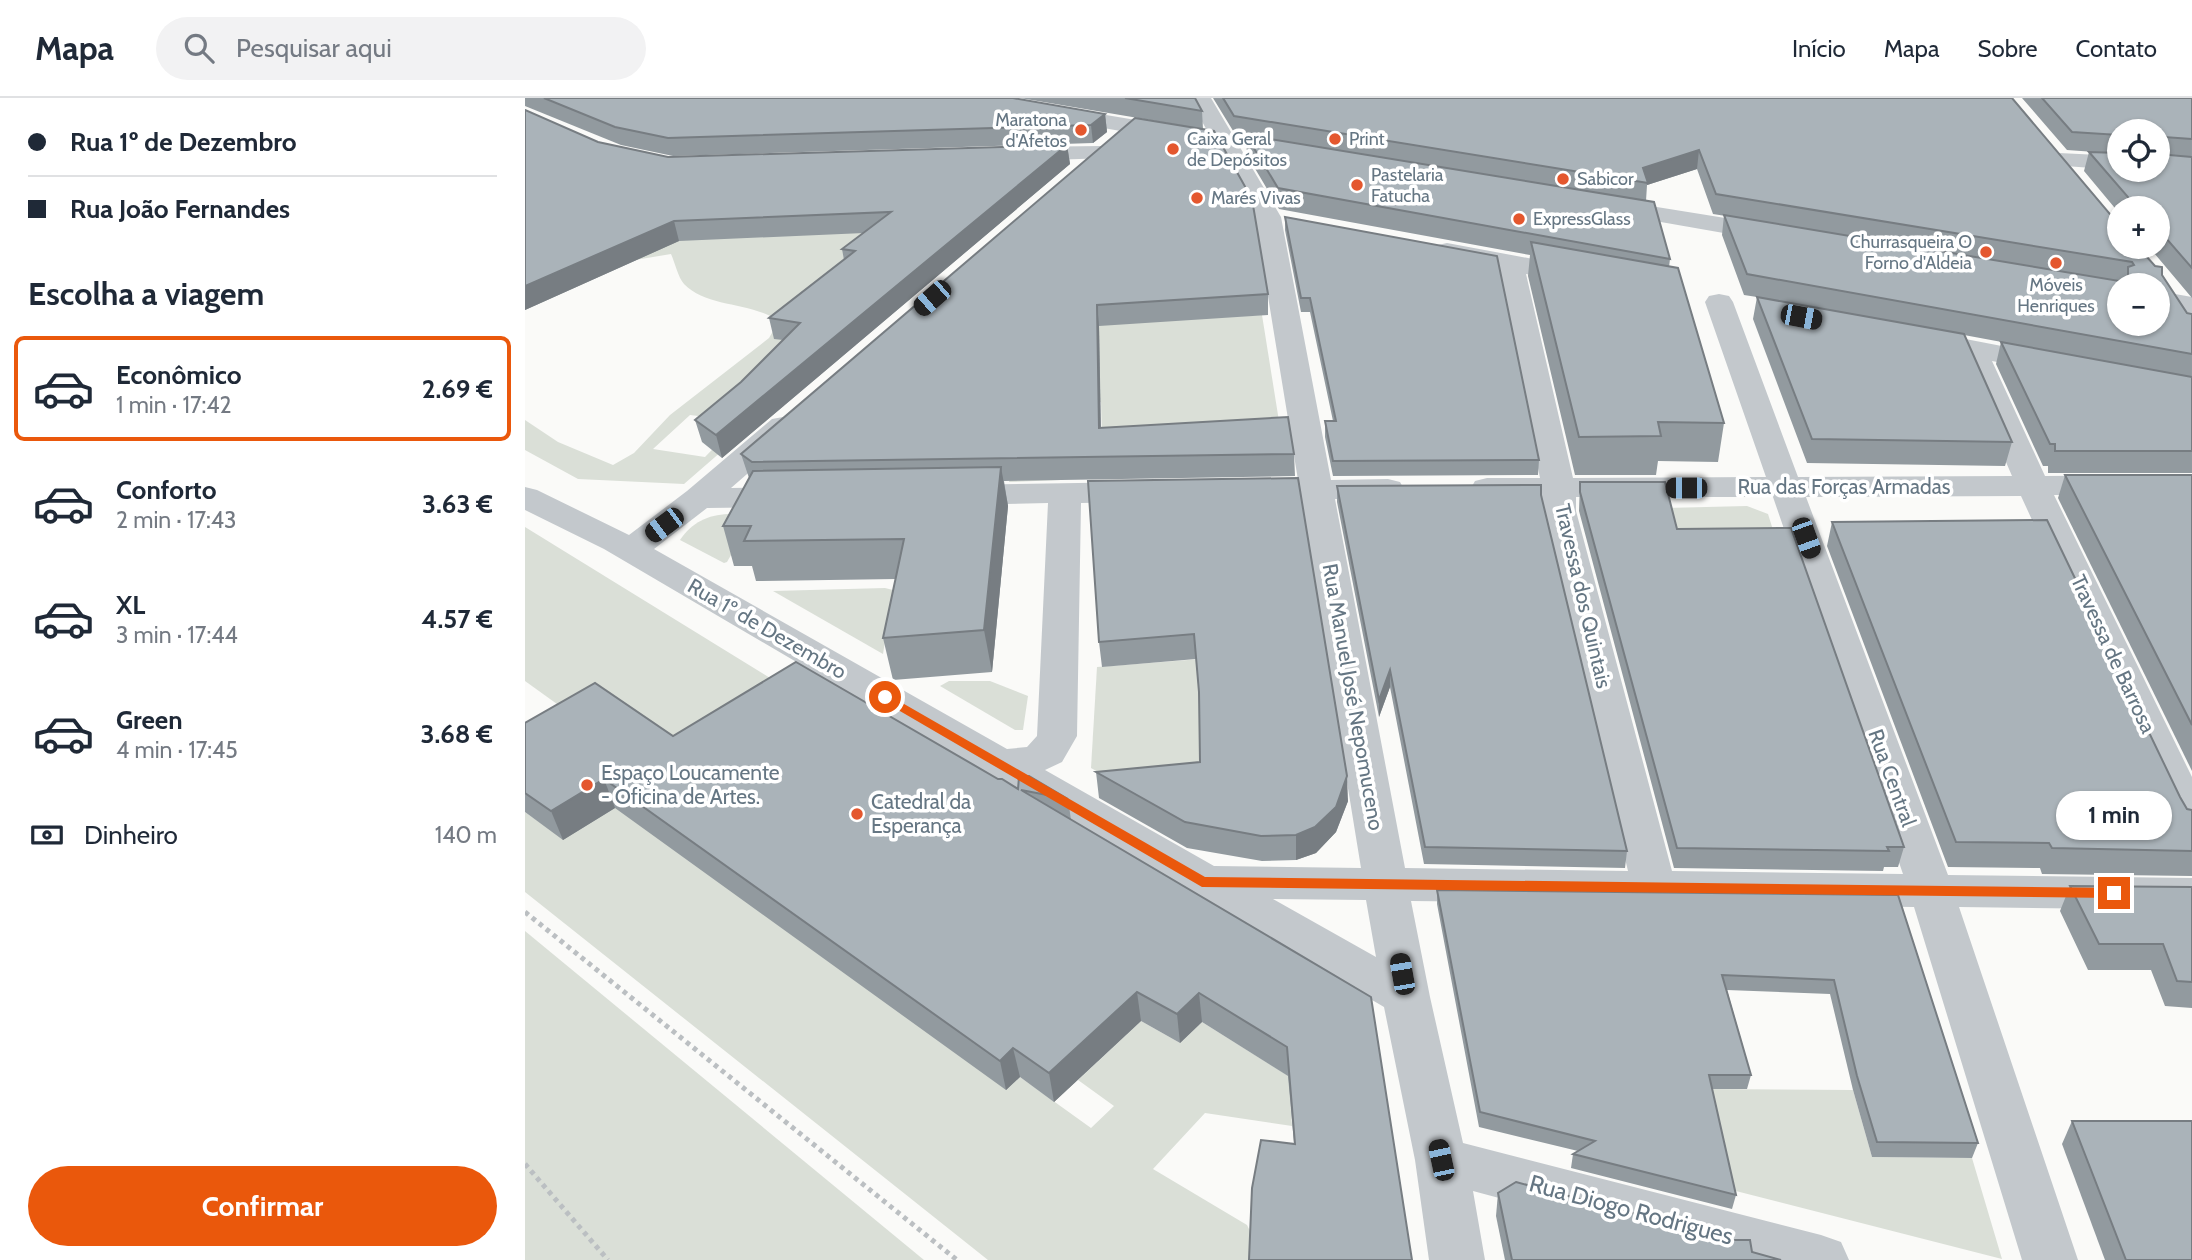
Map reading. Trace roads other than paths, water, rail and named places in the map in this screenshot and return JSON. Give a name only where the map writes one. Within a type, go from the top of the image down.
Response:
[{"type":"street","points":[[965,98],[1238,144]]},
{"type":"street","name":"Rua Manuel José Nepomuceno","points":[[1199,98],[1238,144],[1282,220],[1315,489],[1406,997],[1441,1160],[1457,1260]]},
{"type":"street","points":[[1070,180],[1131,126]]},
{"type":"street","points":[[2042,140],[2076,180]]},
{"type":"street","points":[[997,156],[1102,153]]},
{"type":"street","points":[[2059,160],[2107,162]]},
{"type":"street","points":[[1584,202],[1805,239]]},
{"type":"street","points":[[1430,248],[1612,282]]},
{"type":"street","name":"Travessa dos Quintais","points":[[1510,263],[1559,488],[1559,511],[1654,886]]},
{"type":"street","points":[[2171,295],[2192,327]]},
{"type":"street","name":"Rua Central","points":[[1719,302],[1931,890],[2050,1260]]},
{"type":"street","points":[[1896,335],[2082,369]]},
{"type":"street","name":"Travessa de Barrosa","points":[[1972,349],[2192,821]]},
{"type":"street","points":[[630,551],[699,498],[805,407]]},
{"type":"street","name":"Rua das Forças Armadas","points":[[1218,491],[2192,485]]},
{"type":"street","points":[[930,495],[1176,491]]},
{"type":"street","points":[[1000,763],[1036,760],[1052,750],[1056,736],[1065,493]]},
{"type":"street","name":"Rua 1º de Dezembro","points":[[525,497],[630,551],[1406,997]]},
{"type":"street","points":[[699,498],[821,497]]},
{"type":"street","points":[[1202,882],[1387,882],[2192,894]]},
{"type":"street","name":"Rua Diogo Rodrigues","points":[[1441,1160],[1821,1260]]},
{"type":"place","name":"Maratona d'Afetos","points":[[1081,130]]},
{"type":"place","name":"Print","points":[[1335,139]]},
{"type":"place","name":"Caixa Geral de Depósitos","points":[[1173,149]]},
{"type":"place","name":"Sabicor","points":[[1563,179]]},
{"type":"place","name":"Pastelaria Fatucha","points":[[1357,185]]},
{"type":"place","name":"Marés Vivas","points":[[1197,198]]},
{"type":"place","name":"ExpressGlass","points":[[1519,219]]},
{"type":"place","name":"Churrasqueira O Forno d'Aldeia","points":[[1986,252]]},
{"type":"place","name":"Móveis Henriques","points":[[2056,263]]},
{"type":"place","name":"Espaço Loucamente - Oficina de Artes.","points":[[587,785]]},
{"type":"place","name":"Catedral da Esperança","points":[[857,814]]}]
